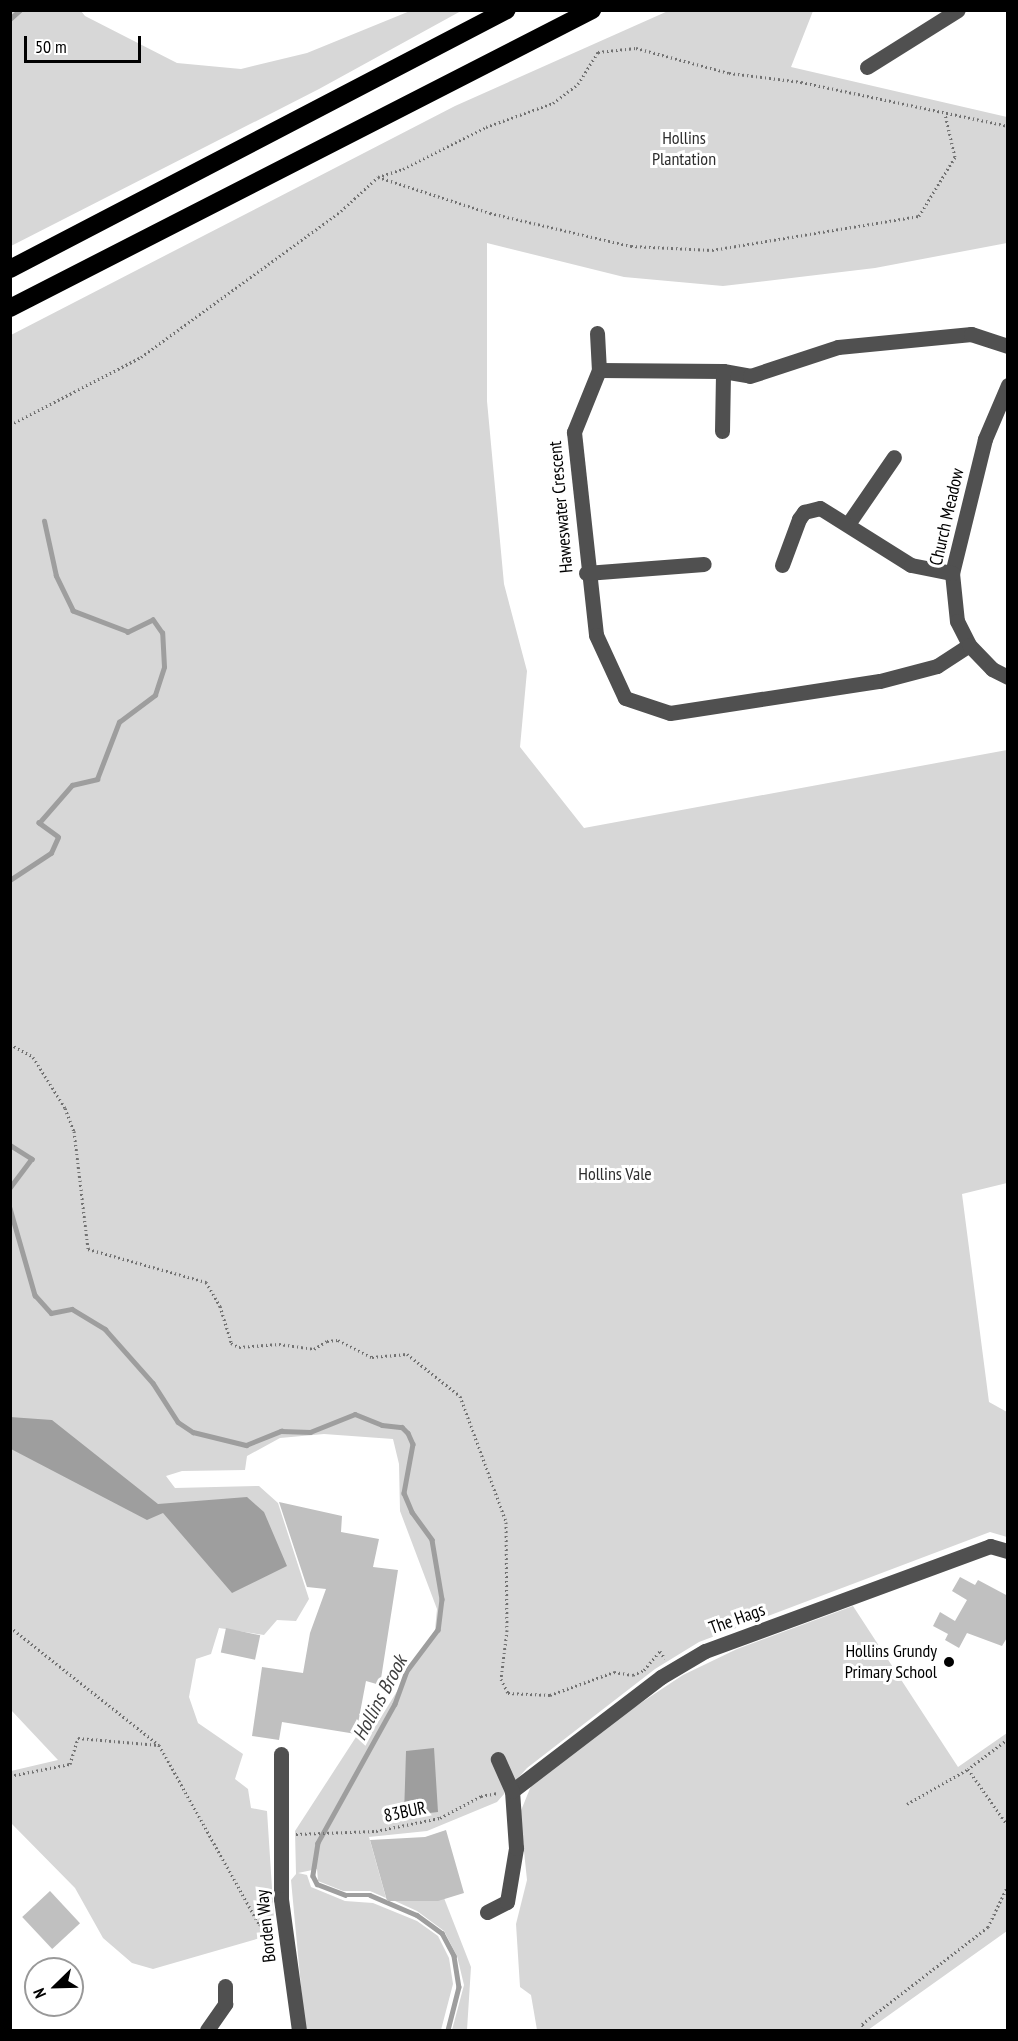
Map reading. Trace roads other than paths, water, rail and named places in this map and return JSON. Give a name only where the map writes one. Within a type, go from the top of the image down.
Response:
[{"type":"highway","points":[[10,269],[507,10]]},
{"type":"highway","points":[[10,308],[592,10]]},
{"type":"street","points":[[867,67],[958,10]]},
{"type":"street","points":[[597,333],[599,370],[723,372],[750,376],[838,347],[971,334],[1008,346]]},
{"type":"street","name":"Haweswater Crescent","points":[[599,370],[573,432],[586,573],[596,635],[625,698],[670,713],[880,681],[936,666],[969,645]]},
{"type":"street","points":[[722,431],[723,372]]},
{"type":"street","name":"Church Meadow","points":[[1008,385],[1003,406],[985,439],[952,573],[957,621],[969,645],[992,669],[1008,677]]},
{"type":"street","points":[[848,524],[894,457]]},
{"type":"street","points":[[782,565],[804,512],[820,508],[911,565],[952,573]]},
{"type":"street","points":[[586,573],[704,564]]},
{"type":"street","name":"The Hags","points":[[512,1791],[673,1670],[705,1651],[990,1546],[1008,1551]]},
{"type":"street","name":"Borden Way","points":[[281,1754],[279,1818],[281,1899],[299,2031]]},
{"type":"street","points":[[487,1912],[507,1902],[516,1848],[512,1791],[498,1759]]},
{"type":"street","points":[[207,2031],[225,2004],[225,1986]]},
{"type":"waterway","name":"Hollins Brook","points":[[10,19],[20,10]]},
{"type":"waterway","name":"Hollins Brook","points":[[10,880],[51,853],[58,837],[39,823],[72,785],[97,779],[119,722],[155,695],[164,667],[162,633],[153,620],[128,632],[73,611],[56,576],[44,521]]},
{"type":"waterway","name":"Hollins Brook","points":[[10,1145],[32,1159],[10,1188]]},
{"type":"waterway","name":"Hollins Brook","points":[[10,1208],[35,1295],[51,1313],[72,1309],[105,1329],[153,1383],[178,1422],[193,1432],[246,1445],[281,1431],[310,1432],[355,1414],[382,1425],[402,1427],[408,1433],[413,1444],[404,1493],[412,1512],[432,1540],[442,1599],[438,1630],[407,1671],[395,1704],[318,1843],[313,1876],[317,1884],[345,1895],[370,1895],[417,1915],[442,1933],[454,1956],[459,1987],[448,2030]]},
{"type":"place","name":"Hollins Grundy Primary School","points":[[949,1662]]},
{"type":"park label","name":"Hollins Plantation","points":[[684,149]]},
{"type":"park label","name":"Hollins Vale","points":[[615,1174]]}]
